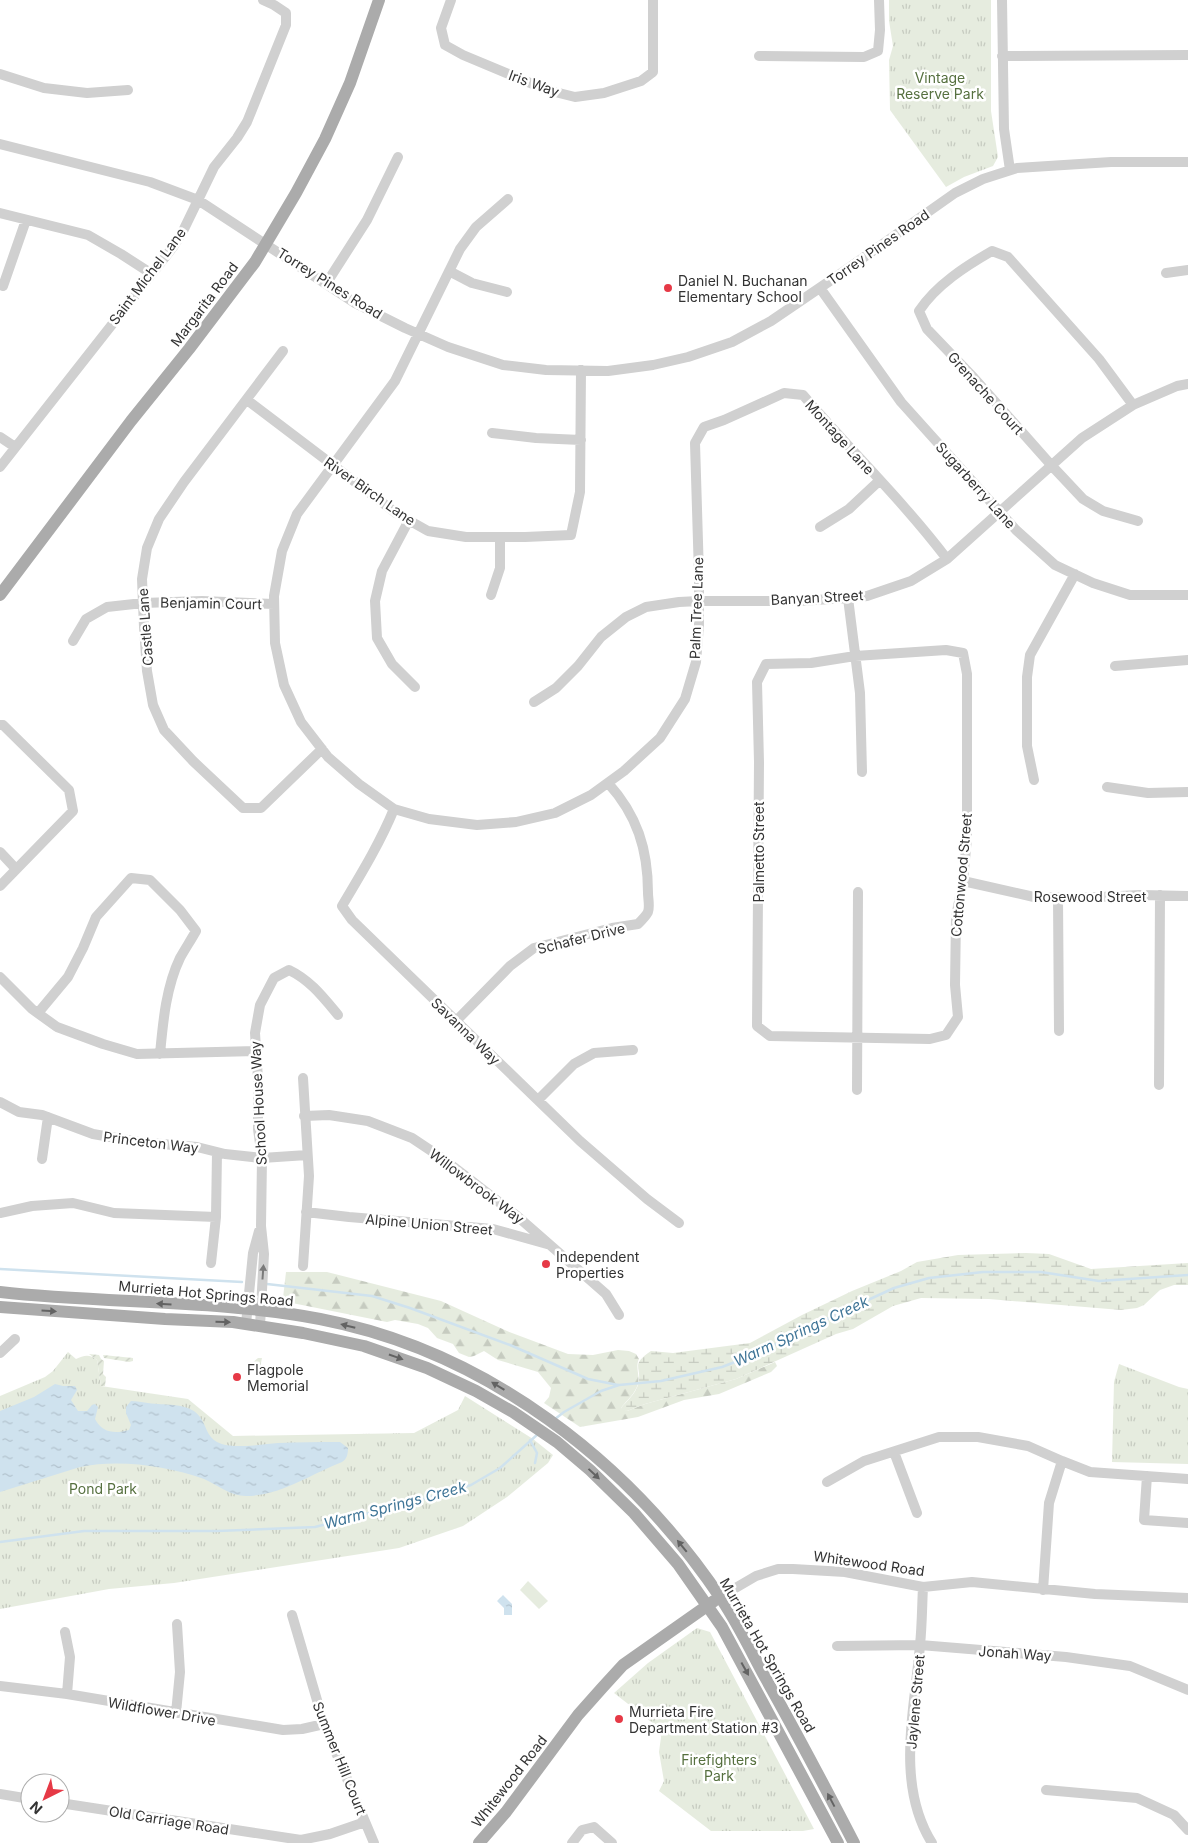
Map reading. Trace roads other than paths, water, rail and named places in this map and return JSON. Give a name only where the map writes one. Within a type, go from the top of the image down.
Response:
[{"type":"main road","name":"Margarita Road","points":[[0,595],[131,421],[255,262],[325,139],[350,83],[379,0]]},
{"type":"main road","name":"Murrieta Hot Springs Road","points":[[0,1292],[260,1310],[321,1319],[412,1344],[447,1359],[482,1377],[539,1413],[569,1434],[605,1464],[646,1504],[688,1554],[720,1597],[791,1724],[854,1843]]},
{"type":"main road","name":"Murrieta Hot Springs Road","points":[[0,1308],[246,1324],[303,1333],[364,1346],[403,1359],[468,1386],[527,1421],[557,1442],[590,1470],[634,1513],[678,1564],[708,1606],[733,1647],[838,1843]]},
{"type":"main road","name":"Whitewood Road","points":[[479,1843],[506,1812],[578,1715],[602,1688],[624,1666],[720,1597]]},
{"type":"street","name":"Saint Michel Lane","points":[[0,467],[152,274],[183,231],[214,167],[247,122],[286,25],[286,13],[262,0]]},
{"type":"street","name":"Iris Way","points":[[451,0],[441,28],[445,44],[463,55],[548,90],[575,96],[613,90],[641,81],[653,72],[653,0]]},
{"type":"street","points":[[759,56],[864,57],[878,51],[880,30],[879,0]]},
{"type":"street","points":[[1002,0],[1004,129],[1010,170]]},
{"type":"street","points":[[1002,56],[1188,56]]},
{"type":"street","points":[[0,74],[44,88],[87,93],[128,90]]},
{"type":"street","name":"Torrey Pines Road","points":[[0,144],[150,182],[198,200],[355,303],[448,347],[502,365],[546,370],[608,371],[653,365],[688,357],[732,342],[771,321],[954,193],[984,178],[1017,168],[1111,162],[1188,162]]},
{"type":"street","points":[[326,284],[367,220],[398,157]]},
{"type":"street","name":"Palm Tree Lane","points":[[508,199],[476,227],[460,249],[395,381],[297,514],[282,551],[274,604],[275,643],[284,685],[301,722],[328,757],[359,784],[394,809],[429,819],[477,824],[516,822],[555,813],[591,795],[624,771],[660,738],[685,699],[696,662],[699,601],[695,442],[704,427]]},
{"type":"street","points":[[0,213],[88,235],[152,274]]},
{"type":"street","points":[[3,286],[26,220]]},
{"type":"street","name":"Grenache Court","points":[[1134,405],[1099,359],[1008,257],[992,251],[970,264],[927,298],[919,311],[927,329],[1083,499],[1103,511],[1138,520]]},
{"type":"street","points":[[1166,273],[1188,270]]},
{"type":"street","points":[[448,271],[472,283],[507,292]]},
{"type":"street","name":"Sugarberry Lane","points":[[820,288],[901,402],[1001,511],[1016,530],[1055,565],[1093,583],[1130,595],[1188,595]]},
{"type":"street","name":"Castle Lane","points":[[283,351],[184,482],[159,519],[147,548],[142,580],[147,671],[153,705],[164,730],[193,761],[243,808],[261,808],[322,749]]},
{"type":"street","points":[[492,433],[536,438],[581,440],[581,370]]},
{"type":"street","name":"Banyan Street","points":[[534,702],[556,688],[578,666],[601,636],[626,617],[646,607],[699,601],[799,601],[848,598],[867,596],[911,581],[947,559],[1082,438],[1134,405],[1177,386],[1188,384]]},
{"type":"street","name":"Montage Lane","points":[[704,427],[784,394],[803,395],[931,538],[947,559]]},
{"type":"street","name":"River Birch Lane","points":[[247,400],[396,512],[428,531],[466,536],[571,535],[580,492],[581,440]]},
{"type":"street","points":[[0,436],[15,447]]},
{"type":"street","points":[[820,527],[849,509],[879,481]]},
{"type":"street","points":[[409,520],[382,571],[375,601],[377,638],[392,664],[415,687]]},
{"type":"street","points":[[491,595],[500,568],[500,537]]},
{"type":"street","points":[[1034,780],[1027,746],[1027,677],[1030,655],[1075,574]]},
{"type":"street","points":[[848,598],[860,693],[862,772]]},
{"type":"street","name":"Benjamin Court","points":[[74,641],[86,619],[106,607],[143,603],[202,601],[274,604]]},
{"type":"street","name":"Cottonwood Street","points":[[855,656],[946,650],[963,653],[967,674],[967,838],[963,881],[956,917],[954,985],[958,1017],[946,1035],[930,1039],[858,1037]]},
{"type":"street","name":"Palmetto Street","points":[[855,656],[811,663],[766,664],[757,682],[759,762],[758,1026],[770,1036],[858,1037]]},
{"type":"street","points":[[1115,666],[1188,660]]},
{"type":"street","points":[[0,725],[3,725],[69,790],[73,811],[0,886]]},
{"type":"street","name":"Schafer Drive","points":[[456,1021],[510,966],[534,948],[612,928],[638,924],[648,911],[645,854],[636,822],[620,796],[608,783]]},
{"type":"street","points":[[1107,787],[1148,793],[1188,792]]},
{"type":"street","name":"Savanna Way","points":[[394,809],[384,834],[342,906],[352,920],[580,1141],[679,1223]]},
{"type":"street","points":[[0,852],[16,869]]},
{"type":"street","points":[[38,1013],[68,978],[96,917],[132,878],[150,880],[180,910],[196,931],[180,959],[171,982],[163,1022],[160,1054]]},
{"type":"street","name":"Rosewood Street","points":[[963,881],[1034,897],[1188,896]]},
{"type":"street","points":[[858,892],[858,1090]]},
{"type":"street","points":[[1159,1084],[1160,896]]},
{"type":"street","points":[[1058,898],[1059,1032]]},
{"type":"street","name":"School House Way","points":[[260,1326],[264,1254],[261,1226],[262,1158],[258,1129],[258,1078],[254,1033],[260,1005],[274,978],[289,970],[313,986],[338,1015]]},
{"type":"street","points":[[0,977],[38,1013],[57,1027],[102,1044],[137,1054],[256,1051]]},
{"type":"street","points":[[538,1100],[574,1064],[594,1053],[633,1050]]},
{"type":"street","points":[[302,1078],[309,1176],[303,1266]]},
{"type":"street","name":"Princeton Way","points":[[0,1102],[19,1112],[48,1117],[93,1134],[139,1142],[197,1147],[217,1152],[262,1158],[307,1155]]},
{"type":"street","name":"Willowbrook Way","points":[[304,1116],[328,1115],[368,1121],[412,1138],[442,1158],[517,1216],[606,1294],[618,1315]]},
{"type":"street","points":[[42,1158],[48,1117]]},
{"type":"street","points":[[211,1263],[216,1217],[217,1152]]},
{"type":"street","points":[[0,1213],[32,1206],[73,1203],[114,1213],[216,1217]]},
{"type":"street","name":"Alpine Union Street","points":[[306,1212],[493,1229],[550,1245]]},
{"type":"street","name":"School House Way","points":[[246,1324],[254,1253],[261,1226]]},
{"type":"street","points":[[0,1354],[15,1339]]},
{"type":"street","points":[[827,1482],[864,1461],[939,1437],[978,1437],[1028,1446],[1062,1462],[1090,1472],[1188,1479]]},
{"type":"street","points":[[894,1452],[917,1513]]},
{"type":"street","points":[[1043,1590],[1049,1503],[1062,1462]]},
{"type":"street","points":[[1147,1476],[1144,1520],[1188,1523]]},
{"type":"street","name":"Whitewood Road","points":[[720,1597],[756,1576],[778,1570],[793,1569],[845,1572],[923,1587],[972,1582],[1043,1590],[1188,1598]]},
{"type":"street","name":"Jaylene Street","points":[[923,1587],[920,1645],[910,1745],[913,1795],[926,1833],[932,1843]]},
{"type":"street","name":"Summer Hill Court","points":[[292,1615],[324,1724],[374,1843]]},
{"type":"street","points":[[176,1714],[180,1672],[177,1624]]},
{"type":"street","points":[[65,1632],[70,1657],[67,1694]]},
{"type":"street","name":"Jonah Way","points":[[837,1646],[920,1645],[1066,1656],[1130,1666],[1188,1690]]},
{"type":"street","name":"Wildflower Drive","points":[[0,1686],[67,1694],[176,1714],[283,1730],[302,1729],[324,1724]]},
{"type":"street","points":[[1046,1790],[1137,1798],[1174,1815],[1188,1830]]},
{"type":"street","points":[[0,1794],[20,1797]]},
{"type":"street","name":"Old Carriage Road","points":[[70,1805],[301,1840],[330,1834],[365,1822]]},
{"type":"street","points":[[572,1843],[582,1830],[594,1827],[612,1843]]},
{"type":"water","points":[[55,1384],[75,1386],[77,1390],[71,1400],[78,1411],[87,1411],[95,1404],[98,1407],[95,1419],[101,1427],[109,1431],[129,1430],[131,1425],[126,1413],[126,1407],[131,1401],[134,1401],[186,1407],[200,1417],[214,1440],[231,1446],[340,1442],[348,1448],[347,1454],[342,1462],[295,1484],[259,1495],[240,1496],[189,1474],[159,1467],[127,1464],[80,1467],[0,1492],[0,1411],[34,1397]]},
{"type":"water","points":[[503,1595],[512,1604],[512,1615],[504,1615],[504,1608],[497,1601]]},
{"type":"waterway","points":[[0,1269],[242,1282]]},
{"type":"waterway","name":"Warm Springs Creek","points":[[555,1419],[601,1391],[619,1385],[661,1381],[722,1367],[761,1352],[803,1330],[894,1288],[929,1278],[983,1272],[1041,1272],[1099,1281],[1188,1275]]},
{"type":"waterway","points":[[267,1284],[372,1296],[510,1345],[588,1379],[618,1385]]},
{"type":"waterway","name":"Warm Springs Creek","points":[[0,1542],[84,1531],[217,1531],[315,1527],[471,1485],[500,1468],[538,1434]]},
{"type":"waterway","points":[[530,1440],[537,1453],[535,1463]]},
{"type":"place","name":"Daniel N. Buchanan Elementary School","points":[[668,288]]},
{"type":"place","name":"Independent Properties","points":[[546,1264]]},
{"type":"place","name":"Flagpole Memorial","points":[[237,1377]]},
{"type":"place","name":"Murrieta Fire Department Station #3","points":[[619,1719]]},
{"type":"park label","name":"Vintage Reserve Park","points":[[940,86]]},
{"type":"park label","name":"Pond Park","points":[[103,1488]]},
{"type":"park label","name":"Firefighters Park","points":[[719,1768]]}]
